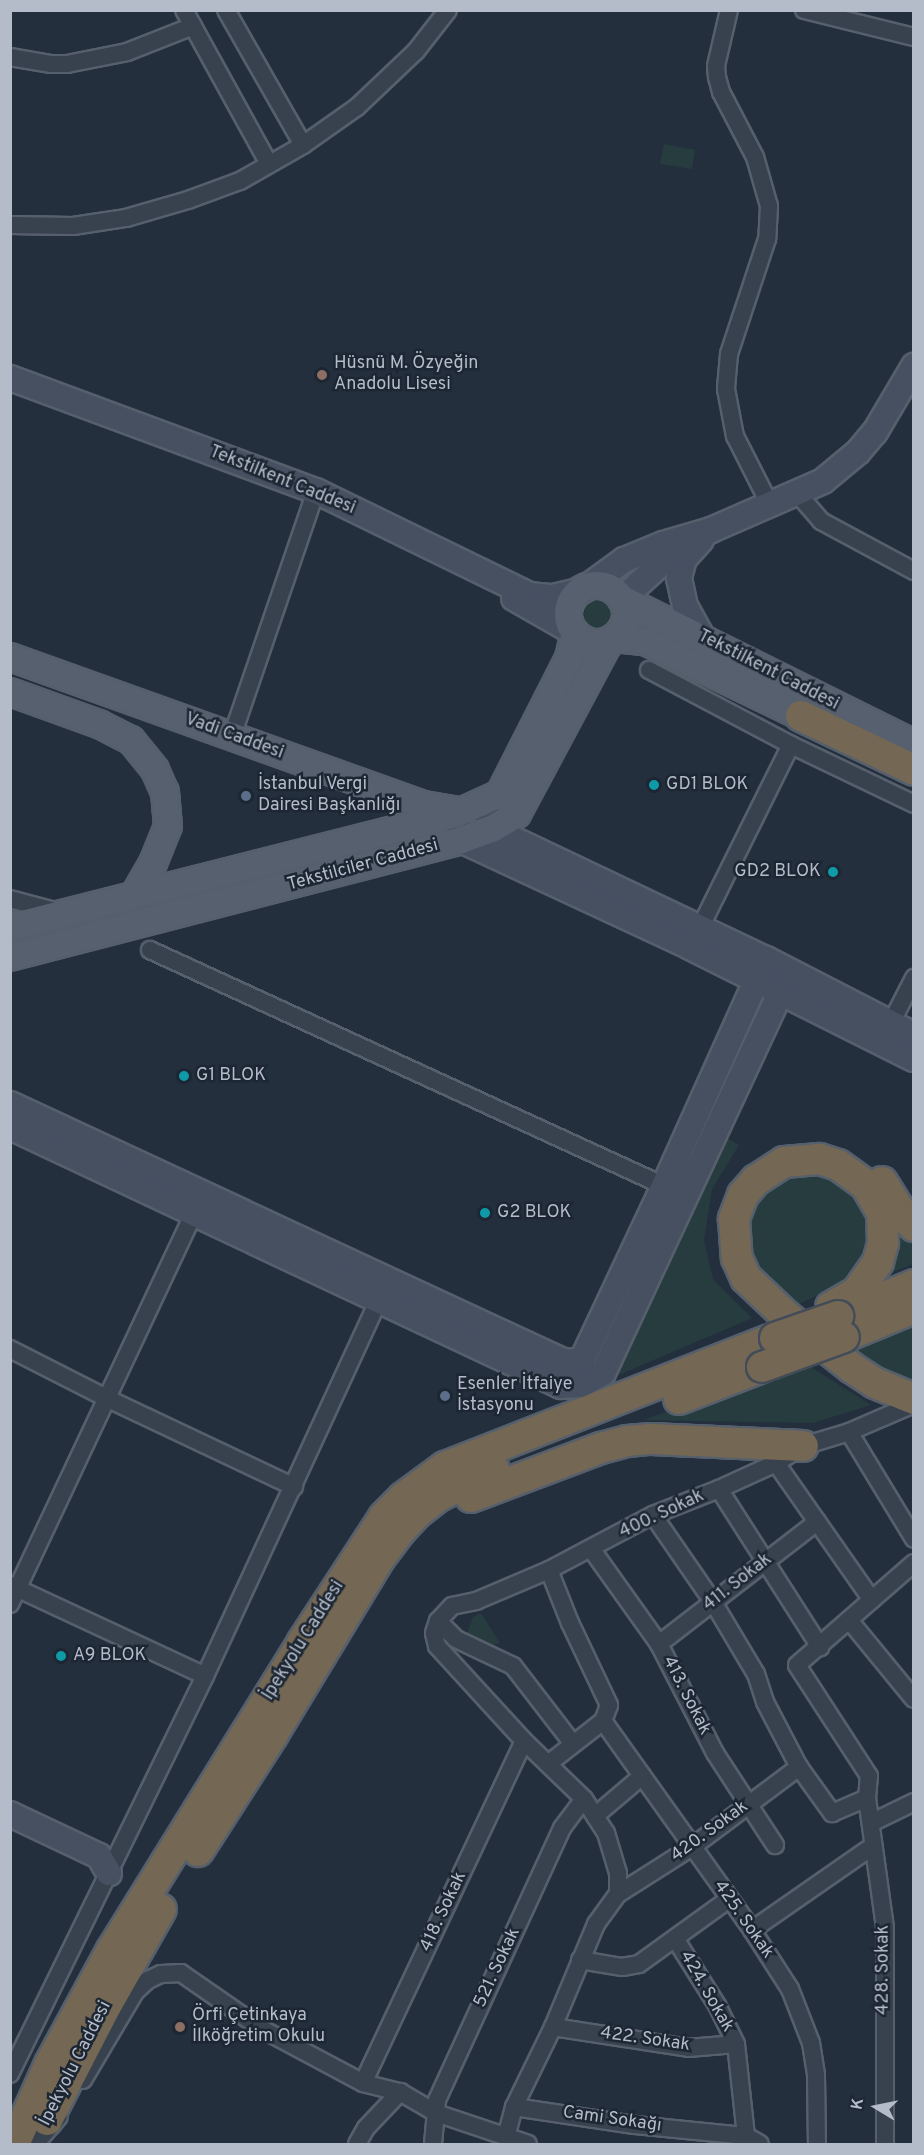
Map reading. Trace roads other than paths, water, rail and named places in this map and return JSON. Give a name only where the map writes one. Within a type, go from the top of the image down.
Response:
[{"type":"highway","points":[[801,716],[914,760]]},
{"type":"highway","points":[[801,716],[914,770]]},
{"type":"highway","points":[[907,1404],[845,1384],[777,1330],[742,1297],[725,1268],[719,1251],[718,1232],[729,1192],[742,1174],[760,1157],[796,1144],[830,1146],[862,1159],[887,1188],[903,1216],[914,1226]]},
{"type":"highway","points":[[838,1320],[878,1262],[883,1244],[882,1213],[866,1185],[855,1174],[838,1165],[819,1159],[784,1162],[769,1169],[749,1187],[743,1195],[734,1220],[737,1258],[746,1278],[785,1315],[852,1368],[907,1404]]},
{"type":"highway","points":[[838,1320],[914,1285]]},
{"type":"highway","points":[[838,1320],[914,1308]]},
{"type":"highway","name":"İpekyolu Caddesi","points":[[29,2144],[50,2064],[112,1950],[302,1642],[384,1517],[404,1497],[445,1467],[775,1338],[796,1323],[838,1320]]},
{"type":"highway","name":"İpekyolu Caddesi","points":[[29,2144],[148,1931],[273,1734],[379,1559],[417,1513],[461,1483],[762,1367],[838,1320]]},
{"type":"highway","points":[[379,1559],[421,1525],[451,1506],[601,1448],[651,1439],[803,1446]]},
{"type":"main road","name":"Tekstilkent Caddesi","points":[[583,590],[600,585],[609,587],[622,599],[914,744]]},
{"type":"main road","points":[[575,633],[568,617],[569,609],[577,594],[583,590]]},
{"type":"main road","points":[[614,638],[620,632],[626,616],[622,599]]},
{"type":"main road","name":"Tekstilkent Caddesi","points":[[575,633],[589,642],[598,644],[614,638],[645,641],[719,679],[801,716]]},
{"type":"main road","name":"Tekstilciler Caddesi","points":[[10,927],[49,915],[90,907],[458,813],[500,794],[569,658],[575,633]]},
{"type":"main road","name":"Tekstilciler Caddesi","points":[[10,957],[461,840],[492,829],[517,814],[606,646],[614,638]]},
{"type":"main road","name":"Vadi Caddesi","points":[[10,657],[424,805],[458,813]]},
{"type":"main road","points":[[10,692],[99,724],[131,740],[155,770],[165,792],[168,826],[153,863],[134,896]]},
{"type":"street","points":[[184,10],[269,164]]},
{"type":"street","points":[[226,10],[303,146]]},
{"type":"street","points":[[10,225],[73,225],[126,218],[189,200],[240,181],[303,146],[357,107],[416,51],[448,10]]},
{"type":"street","points":[[729,10],[716,66],[717,77],[721,92],[755,157],[769,206],[767,239],[729,354],[726,388],[735,436],[770,505]]},
{"type":"street","points":[[804,10],[914,37]]},
{"type":"street","points":[[10,57],[51,64],[67,64],[127,52],[193,26]]},
{"type":"street","points":[[583,590],[624,560],[663,544],[711,530],[823,481],[858,453],[874,432],[914,366]]},
{"type":"street","name":"Tekstilkent Caddesi","points":[[10,378],[315,495],[529,595],[553,597],[583,590]]},
{"type":"street","name":"Tekstilkent Caddesi","points":[[10,391],[315,495],[531,607],[575,633]]},
{"type":"street","points":[[797,493],[821,521],[914,571]]},
{"type":"street","points":[[232,736],[315,495]]},
{"type":"street","points":[[622,599],[666,557],[711,530]]},
{"type":"street","points":[[703,639],[685,606],[679,578],[684,559],[711,530]]},
{"type":"street","points":[[648,670],[791,745],[914,804]]},
{"type":"street","points":[[695,937],[791,745]]},
{"type":"street","points":[[483,802],[492,829],[695,937],[755,980],[785,982],[886,1033],[914,1059]]},
{"type":"street","points":[[458,813],[461,840],[695,937],[766,958],[785,982]]},
{"type":"street","points":[[10,899],[49,915],[45,948]]},
{"type":"street","points":[[90,907],[98,933]]},
{"type":"street","points":[[150,950],[675,1191]]},
{"type":"street","points":[[199,1203],[379,1300],[561,1386],[581,1385],[603,1373],[755,980],[766,958]]},
{"type":"street","points":[[886,1033],[914,978]]},
{"type":"street","points":[[12,1114],[199,1203],[565,1362],[572,1362],[583,1358],[675,1191],[785,982]]},
{"type":"street","points":[[886,1033],[914,1035]]},
{"type":"street","points":[[199,1203],[13,1593],[205,1676]]},
{"type":"street","points":[[12,2065],[205,1676],[379,1300]]},
{"type":"street","points":[[10,1349],[106,1398],[294,1487]]},
{"type":"street","name":"400. Sokak","points":[[438,1621],[452,1606],[476,1601],[549,1570],[592,1550],[652,1515],[719,1489],[776,1463],[803,1446],[849,1432],[907,1404]]},
{"type":"street","points":[[849,1432],[914,1539]]},
{"type":"street","points":[[776,1463],[872,1600]]},
{"type":"street","points":[[719,1489],[820,1647],[872,1600],[911,1570]]},
{"type":"street","points":[[652,1515],[713,1602],[756,1674],[765,1702],[799,1767],[832,1813],[867,1798]]},
{"type":"street","name":"411. Sokak","points":[[659,1644],[817,1522]]},
{"type":"street","name":"413. Sokak","points":[[592,1550],[659,1644],[715,1753],[775,1845]]},
{"type":"street","points":[[548,1764],[603,1721],[609,1705],[570,1623],[549,1570]]},
{"type":"street","points":[[849,1620],[914,1699]]},
{"type":"street","points":[[506,2137],[514,2107],[553,2026],[596,1924],[618,1894],[618,1873],[606,1833],[584,1799],[524,1741],[437,1646],[434,1634],[438,1621],[456,1639],[513,1666],[573,1744]]},
{"type":"street","name":"428. Sokak","points":[[820,1647],[797,1665],[869,1776],[867,1798],[885,1928],[885,2145]]},
{"type":"street","name":"425. Sokak","points":[[603,1721],[752,1929],[790,1989],[811,2043],[816,2075],[817,2145]]},
{"type":"street","name":"418. Sokak","points":[[363,2083],[524,1741]]},
{"type":"street","name":"420. Sokak","points":[[618,1894],[692,1847],[799,1767]]},
{"type":"street","points":[[595,1816],[642,1776]]},
{"type":"street","name":"521. Sokak","points":[[433,2145],[437,2100],[562,1828],[584,1799]]},
{"type":"street","points":[[871,1823],[914,1802]]},
{"type":"street","points":[[10,1814],[99,1856],[109,1873]]},
{"type":"street","points":[[10,1832],[89,1870],[109,1873]]},
{"type":"street","points":[[752,1929],[873,1846]]},
{"type":"street","points":[[580,1960],[622,1967],[639,1964],[729,1899]]},
{"type":"street","name":"424. Sokak","points":[[675,1940],[717,2005],[736,2044],[756,2142]]},
{"type":"street","points":[[29,2144],[55,2123],[81,2085],[135,1992],[148,1980],[161,1974],[181,1973],[262,2029],[363,2083],[400,2092],[436,2113],[527,2144]]},
{"type":"street","name":"422. Sokak","points":[[553,2026],[688,2048],[736,2044]]},
{"type":"street","points":[[357,2145],[366,2128],[400,2092]]},
{"type":"street","name":"Cami Sokağı","points":[[514,2107],[756,2142]]},
{"type":"place","name":"Hüsnü M. Özyeğin Anadolu Lisesi","points":[[322,375]]},
{"type":"place","name":"GD1 BLOK","points":[[654,785]]},
{"type":"place","name":"İstanbul Vergi Dairesi Başkanlığı","points":[[246,796]]},
{"type":"place","name":"GD2 BLOK","points":[[833,872]]},
{"type":"place","name":"G1 BLOK","points":[[184,1076]]},
{"type":"place","name":"G2 BLOK","points":[[485,1213]]},
{"type":"place","name":"Esenler İtfaiye İstasyonu","points":[[445,1396]]},
{"type":"place","name":"A9 BLOK","points":[[61,1656]]},
{"type":"place","name":"Örfi Çetinkaya İlköğretim Okulu","points":[[180,2027]]}]
